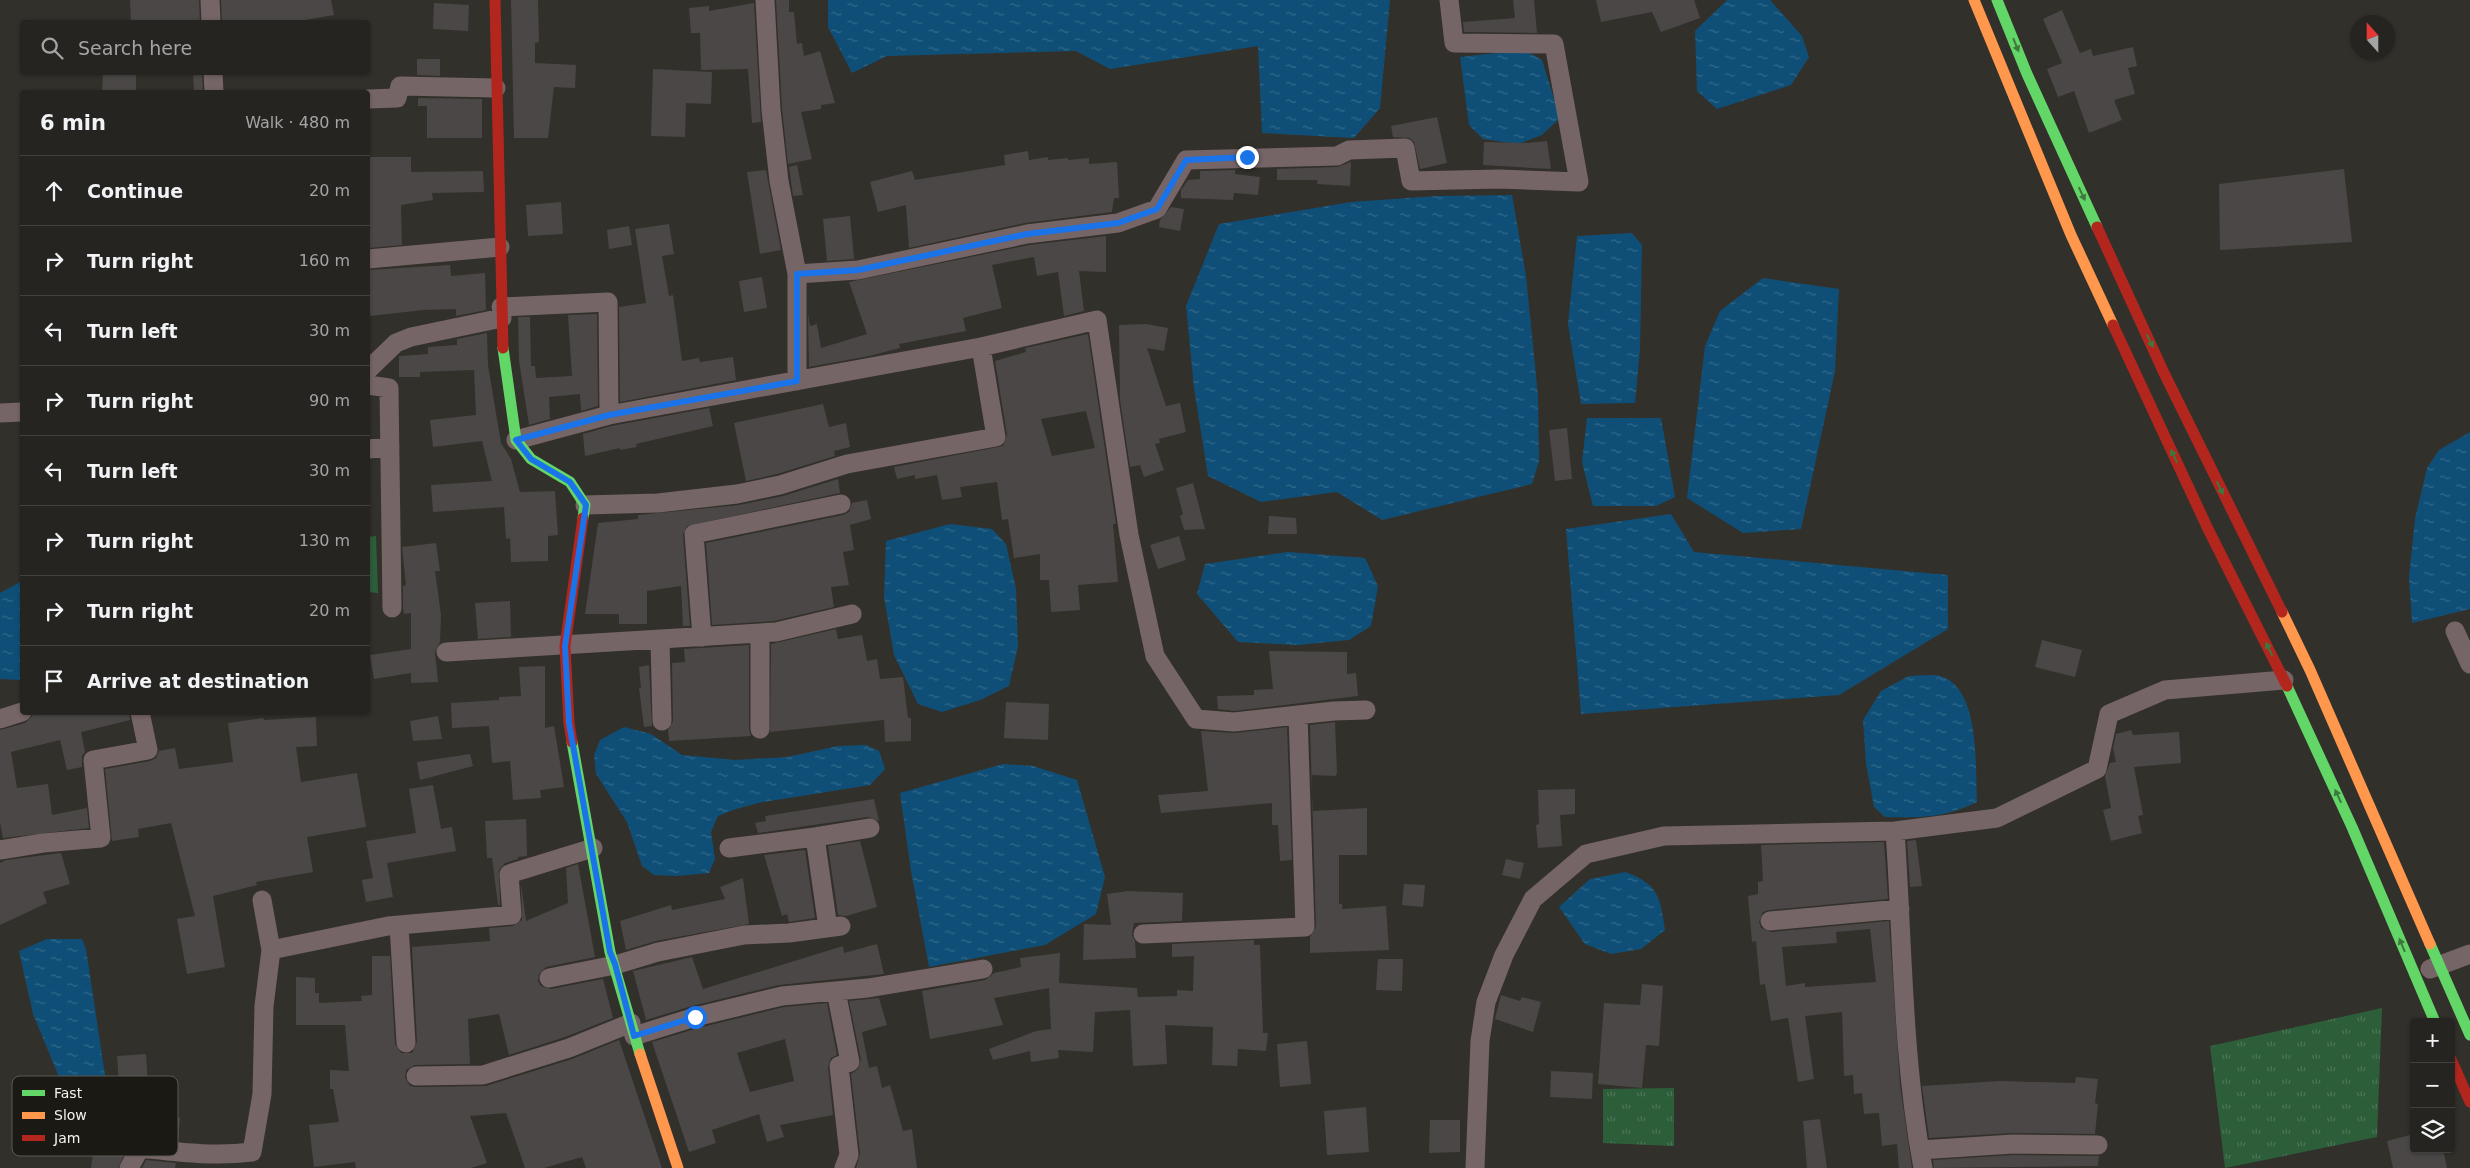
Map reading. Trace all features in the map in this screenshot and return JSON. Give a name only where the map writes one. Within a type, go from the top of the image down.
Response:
[{"type":"main road","points":[[495,0],[503,362],[516,440],[531,459],[570,482],[586,505],[565,646],[569,723],[593,848],[610,952],[615,964],[632,1030],[675,1167]]},
{"type":"main road","points":[[1974,0],[2071,235],[2208,529],[2284,680],[2352,827],[2433,1018]]},
{"type":"main road","points":[[1997,0],[2027,74],[2164,373],[2310,670],[2470,1035]]},
{"type":"main road","points":[[2453,1063],[2470,1102]]},
{"type":"street","points":[[210,0],[211,20]]},
{"type":"street","points":[[765,0],[770,110],[779,181],[797,274],[797,381]]},
{"type":"street","points":[[797,274],[858,270],[1027,234],[1118,223],[1157,209],[1186,160],[1337,156],[1349,150],[1405,148],[1411,181],[1499,179],[1578,182],[1554,44],[1454,43],[1449,0]]},
{"type":"street","points":[[213,75],[214,90]]},
{"type":"street","points":[[370,99],[396,98],[400,86],[496,88]]},
{"type":"street","points":[[370,260],[500,247]]},
{"type":"street","points":[[370,368],[396,344],[411,337],[502,312],[608,302],[609,415]]},
{"type":"street","points":[[516,440],[609,415],[981,347],[1097,320],[1129,535],[1155,656],[1196,719],[1234,722],[1334,711],[1366,710]]},
{"type":"street","points":[[586,505],[658,503],[737,494],[780,485],[847,464],[996,437],[981,347]]},
{"type":"street","points":[[370,385],[390,388],[392,608]]},
{"type":"street","points":[[0,413],[20,412]]},
{"type":"street","points":[[370,449],[390,447]]},
{"type":"street","points":[[702,637],[694,534],[841,504]]},
{"type":"street","points":[[446,652],[776,632],[852,614]]},
{"type":"street","points":[[2455,631],[2470,664]]},
{"type":"street","points":[[760,633],[760,729]]},
{"type":"street","points":[[660,640],[662,721]]},
{"type":"street","points":[[1475,1168],[1480,1041],[1486,1002],[1504,955],[1533,899],[1586,854],[1664,836],[1895,831],[1997,818],[2098,769],[2109,714],[2165,690],[2284,680]]},
{"type":"street","points":[[0,719],[20,713]]},
{"type":"street","points":[[0,850],[43,843],[101,838],[93,760],[148,750],[141,715]]},
{"type":"street","points":[[1143,934],[1305,928],[1298,715]]},
{"type":"street","points":[[729,848],[870,828]]},
{"type":"street","points":[[1895,831],[1904,1020],[1921,1159],[2013,1144],[2098,1145]]},
{"type":"street","points":[[549,978],[615,964],[658,952],[744,936],[835,927],[815,837]]},
{"type":"street","points":[[271,950],[399,925],[512,915],[509,874],[593,848]]},
{"type":"street","points":[[178,1152],[226,1156],[252,1152],[262,1094],[264,1006],[271,950],[262,900]]},
{"type":"street","points":[[1770,921],[1900,909]]},
{"type":"street","points":[[399,925],[406,1043]]},
{"type":"street","points":[[2414,974],[2470,954]]},
{"type":"street","points":[[416,1076],[483,1075],[632,1030],[782,996],[868,988],[983,969]]},
{"type":"street","points":[[836,991],[850,1062],[839,1066],[848,1155],[844,1168]]},
{"type":"street","points":[[129,1168],[136,1156]]},
{"type":"green space","points":[[376,536],[378,593],[370,592],[370,537]]},
{"type":"green space","points":[[2382,1008],[2377,1137],[2225,1168],[2210,1046]]},
{"type":"green space","points":[[1674,1088],[1674,1146],[1603,1143],[1603,1089]]},
{"type":"water","points":[[828,0],[1390,0],[1380,108],[1354,138],[1262,133],[1258,46],[1110,69],[1076,51],[887,56],[852,73],[828,27]]},
{"type":"water","points":[[1727,0],[1770,0],[1802,36],[1809,57],[1791,85],[1717,109],[1697,91],[1695,31]]},
{"type":"water","points":[[1524,50],[1542,60],[1560,118],[1542,135],[1518,144],[1483,139],[1469,125],[1460,57]]},
{"type":"water","points":[[1512,195],[1526,276],[1538,396],[1539,461],[1532,484],[1382,520],[1337,492],[1261,502],[1208,476],[1194,388],[1186,306],[1219,224],[1351,202],[1437,196]]},
{"type":"water","points":[[1632,233],[1642,245],[1640,350],[1635,403],[1581,404],[1568,324],[1577,236]]},
{"type":"water","points":[[1763,278],[1839,289],[1835,371],[1801,529],[1743,533],[1687,498],[1705,346],[1720,311]]},
{"type":"water","points":[[1587,418],[1661,418],[1675,497],[1656,506],[1593,506],[1582,462]]},
{"type":"water","points":[[2470,432],[2470,609],[2412,623],[2409,577],[2415,519],[2427,468],[2439,450]]},
{"type":"water","points":[[1671,514],[1694,552],[1948,575],[1948,629],[1839,695],[1581,714],[1566,529]]},
{"type":"water","points":[[950,524],[992,529],[1006,544],[1016,589],[1018,646],[1009,686],[980,700],[942,712],[918,704],[894,655],[884,597],[886,541]]},
{"type":"water","points":[[1288,552],[1365,558],[1378,586],[1371,626],[1349,640],[1298,645],[1238,642],[1197,594],[1205,564]]},
{"type":"water","points":[[20,582],[20,680],[0,679],[0,593]]},
{"type":"water","points":[[1909,676],[1940,676],[1953,683],[1963,696],[1973,731],[1977,802],[1943,814],[1921,817],[1885,817],[1874,807],[1866,764],[1863,720],[1881,691]]},
{"type":"water","points":[[624,727],[651,734],[682,755],[735,760],[787,757],[838,746],[866,745],[879,751],[885,769],[870,785],[758,803],[718,816],[711,832],[715,859],[709,873],[677,876],[654,875],[642,866],[627,822],[596,774],[594,755],[600,740]]},
{"type":"water","points":[[1003,764],[1033,766],[1077,780],[1105,877],[1096,914],[1045,945],[929,967],[911,871],[900,793]]},
{"type":"water","points":[[1626,872],[1652,887],[1659,901],[1665,930],[1641,949],[1611,954],[1585,944],[1559,907],[1590,879]]},
{"type":"water","points":[[47,939],[82,939],[86,949],[105,1076],[59,1076],[33,1014],[19,951]]},
{"type":"building","points":[[130,0],[199,0],[200,20],[131,20]]},
{"type":"building","points":[[221,0],[331,0],[334,15],[305,20],[222,20]]},
{"type":"building","points":[[511,0],[538,0],[539,42],[535,43],[535,63],[576,65],[575,88],[554,87],[548,138],[514,138]]},
{"type":"building","points":[[776,0],[789,0],[789,12],[794,12],[797,44],[802,43],[804,56],[820,51],[835,103],[821,105],[821,109],[801,112],[812,159],[788,164],[782,109]]},
{"type":"building","points":[[1513,0],[1534,0],[1537,33],[1464,32],[1463,22],[1515,18]]},
{"type":"building","points":[[1596,0],[1694,0],[1700,18],[1661,32],[1652,12],[1601,22]]},
{"type":"building","points":[[434,3],[469,5],[468,31],[433,29]]},
{"type":"building","points":[[754,3],[761,122],[752,123],[748,69],[701,70],[700,33],[691,33],[689,8],[709,6],[709,11]]},
{"type":"building","points":[[2062,10],[2080,53],[2091,49],[2093,56],[2133,47],[2137,66],[2128,68],[2135,94],[2114,100],[2122,120],[2089,133],[2074,91],[2058,97],[2047,69],[2062,63],[2043,19]]},
{"type":"building","points":[[417,59],[440,59],[440,76],[417,75]]},
{"type":"building","points":[[653,69],[712,72],[711,104],[686,103],[685,137],[651,136]]},
{"type":"building","points":[[103,75],[136,75],[136,90],[102,90]]},
{"type":"building","points":[[193,75],[202,75],[203,90],[194,90]]},
{"type":"building","points":[[418,98],[482,99],[482,138],[427,138],[427,106],[418,106]]},
{"type":"building","points":[[1437,117],[1447,163],[1420,169],[1414,142],[1409,138],[1393,137],[1391,126]]},
{"type":"building","points":[[1547,141],[1551,169],[1483,165],[1484,142],[1526,143]]},
{"type":"building","points":[[1028,151],[1029,160],[1048,157],[1048,160],[1089,158],[1089,164],[1117,162],[1119,198],[1114,198],[1112,212],[1025,223],[909,248],[906,205],[878,212],[870,182],[912,171],[915,180],[1005,165],[1004,155]]},
{"type":"building","points":[[370,157],[411,157],[411,172],[483,171],[484,192],[432,193],[433,200],[401,205],[402,245],[370,248]]},
{"type":"building","points":[[1351,162],[1350,186],[1317,184],[1318,180],[1277,180],[1277,169],[1337,167]]},
{"type":"building","points":[[797,165],[803,195],[793,196],[789,167]]},
{"type":"building","points":[[2344,169],[2352,242],[2220,250],[2219,184]]},
{"type":"building","points":[[766,170],[781,250],[760,254],[747,172]]},
{"type":"building","points":[[1235,170],[1235,174],[1260,177],[1258,195],[1234,193],[1233,200],[1181,198],[1181,190],[1188,180],[1200,179],[1200,171]]},
{"type":"building","points":[[561,202],[563,234],[528,236],[526,205]]},
{"type":"building","points":[[1171,207],[1184,209],[1180,231],[1159,227],[1160,220]]},
{"type":"building","points":[[850,216],[854,259],[827,261],[823,219]]},
{"type":"building","points":[[669,224],[674,254],[662,256],[669,296],[673,295],[682,361],[699,358],[700,362],[733,357],[736,380],[620,402],[619,307],[646,303],[635,229]]},
{"type":"building","points":[[629,226],[632,245],[609,249],[607,230]]},
{"type":"building","points":[[1106,236],[1106,272],[1079,271],[1084,311],[1064,316],[1058,272],[1037,276],[1034,257],[992,265],[1002,308],[963,318],[966,331],[899,344],[900,348],[869,356],[809,367],[808,313],[810,326],[817,324],[821,348],[867,334],[849,282],[1029,245]]},
{"type":"building","points":[[450,265],[451,276],[485,273],[486,310],[456,316],[456,309],[423,310],[370,316],[370,270]]},
{"type":"building","points":[[762,277],[767,308],[744,312],[739,281]]},
{"type":"building","points":[[597,314],[598,406],[581,411],[580,394],[549,397],[550,419],[529,425],[519,361],[518,317],[530,317],[531,366],[535,366],[536,378],[572,376],[568,315]]},
{"type":"building","points":[[1146,324],[1168,328],[1164,351],[1147,348],[1166,406],[1180,403],[1186,432],[1159,439],[1160,443],[1155,444],[1164,470],[1144,477],[1140,465],[1130,467],[1120,400],[1119,325]]},
{"type":"building","points":[[487,333],[488,365],[501,443],[511,459],[520,492],[555,491],[558,535],[548,536],[548,561],[511,562],[510,538],[506,539],[504,507],[433,512],[431,485],[492,481],[482,441],[433,447],[430,420],[476,415],[474,370],[420,372],[420,377],[399,377],[399,356],[428,354],[428,347],[457,345],[457,339]]},
{"type":"building","points":[[1088,334],[1116,524],[1113,524],[1118,582],[1078,585],[1080,610],[1051,612],[1049,580],[1040,580],[1040,554],[1014,558],[1008,519],[1002,520],[997,482],[960,487],[962,497],[942,500],[937,475],[915,479],[915,475],[897,479],[894,467],[1003,446],[1007,435],[995,361],[1026,352],[1025,348]],"holes":[[[1086,411],[1095,448],[1052,456],[1041,419]]]},
{"type":"building","points":[[823,404],[829,427],[846,423],[850,447],[834,451],[835,456],[777,474],[746,481],[734,423]]},
{"type":"building","points":[[709,408],[713,426],[636,444],[637,447],[620,450],[620,448],[585,456],[583,434],[611,426]]},
{"type":"building","points":[[1567,428],[1572,479],[1555,481],[1549,430]]},
{"type":"building","points":[[838,479],[840,493],[687,526],[683,535],[690,626],[683,626],[681,586],[647,591],[647,624],[619,624],[619,614],[585,614],[598,523],[638,519],[638,515],[739,505],[783,496]]},
{"type":"building","points":[[1193,483],[1205,529],[1184,530],[1180,516],[1183,514],[1176,488]]},
{"type":"building","points":[[867,500],[871,519],[850,525],[854,550],[843,552],[849,585],[831,587],[834,607],[774,621],[712,625],[706,543],[843,515],[849,512],[852,503]]},
{"type":"building","points":[[1269,516],[1296,518],[1297,534],[1268,534]]},
{"type":"building","points":[[1179,536],[1186,560],[1158,569],[1150,545]]},
{"type":"building","points":[[436,543],[440,571],[435,571],[441,615],[440,642],[435,652],[438,682],[411,683],[411,673],[374,679],[370,655],[411,649],[411,613],[404,614],[403,607],[403,586],[406,585],[402,547]]},
{"type":"building","points":[[510,601],[511,637],[478,639],[475,603]]},
{"type":"building","points":[[836,629],[838,639],[862,635],[867,661],[877,659],[880,679],[903,677],[908,718],[911,718],[911,741],[885,742],[884,720],[770,732],[771,644]]},
{"type":"building","points":[[2042,640],[2082,650],[2075,677],[2035,667]]},
{"type":"building","points":[[749,645],[749,729],[751,736],[669,741],[668,730],[673,721],[672,663],[685,662],[684,649]]},
{"type":"building","points":[[1269,651],[1347,652],[1347,674],[1356,673],[1358,696],[1234,711],[1218,709],[1217,696],[1254,695],[1254,690],[1273,689]]},
{"type":"building","points":[[649,665],[652,726],[644,727],[639,688],[641,688],[639,667]]},
{"type":"building","points":[[545,666],[545,728],[554,726],[564,787],[540,790],[541,798],[513,800],[510,761],[492,763],[489,726],[452,728],[451,703],[499,700],[499,697],[521,696],[519,667]]},
{"type":"building","points":[[1006,702],[1049,704],[1048,740],[1004,738]]},
{"type":"building","points":[[33,715],[129,715],[130,720],[81,732],[85,752],[82,756],[82,767],[67,770],[60,740],[11,752],[17,788],[48,784],[52,815],[87,808],[89,828],[3,838],[0,823],[0,730],[25,723]]},
{"type":"building","points":[[438,716],[442,739],[413,741],[410,721]]},
{"type":"building","points":[[316,717],[317,746],[296,747],[301,782],[357,773],[366,827],[307,837],[313,872],[256,882],[257,885],[213,896],[225,967],[187,974],[177,919],[195,916],[171,823],[138,829],[139,837],[112,841],[105,769],[150,761],[156,758],[159,751],[175,748],[179,769],[233,762],[228,723],[263,718],[264,720]]},
{"type":"building","points":[[1335,722],[1336,776],[1312,775],[1312,792],[1310,725]]},
{"type":"building","points":[[1287,727],[1292,860],[1280,861],[1278,825],[1272,825],[1272,803],[1161,813],[1158,795],[1208,791],[1201,731],[1235,733]]},
{"type":"building","points":[[2131,730],[2133,735],[2179,732],[2181,763],[2134,767],[2143,815],[2138,816],[2142,833],[2111,841],[2103,810],[2111,808],[2105,776],[2110,763],[2116,762],[2113,748],[2116,734]]},
{"type":"building","points":[[470,754],[473,766],[420,780],[417,762]]},
{"type":"building","points":[[433,785],[441,829],[452,827],[456,851],[387,863],[393,897],[366,902],[362,880],[373,878],[366,841],[416,833],[409,789]]},
{"type":"building","points":[[1575,789],[1575,814],[1560,815],[1562,846],[1538,848],[1536,825],[1539,824],[1538,790]]},
{"type":"building","points":[[874,799],[879,821],[868,817],[758,833],[755,823],[766,821],[765,816]]},
{"type":"building","points":[[1367,808],[1367,855],[1339,855],[1339,904],[1342,904],[1342,909],[1386,906],[1389,950],[1310,953],[1310,937],[1316,927],[1313,811]]},
{"type":"building","points":[[526,819],[527,856],[518,857],[518,859],[505,863],[499,870],[500,905],[498,905],[492,858],[487,858],[485,821]]},
{"type":"building","points":[[1916,840],[1922,886],[1910,887],[1907,841]]},
{"type":"building","points":[[860,841],[877,907],[846,916],[838,915],[828,846]]},
{"type":"building","points":[[1884,842],[1888,899],[1769,910],[1763,912],[1759,922],[1761,928],[1771,932],[1889,921],[1900,1085],[1912,1168],[1899,1168],[1897,1144],[1882,1146],[1879,1113],[1864,1114],[1862,1093],[1854,1094],[1853,1075],[1844,1076],[1842,1012],[1805,1016],[1814,1079],[1798,1082],[1788,1018],[1771,1021],[1765,984],[1760,985],[1756,941],[1752,942],[1748,896],[1758,894],[1758,882],[1763,881],[1761,845]],"holes":[[[1870,929],[1876,982],[1805,987],[1805,983],[1786,986],[1782,947],[1837,943],[1836,932]]]},
{"type":"building","points":[[805,850],[815,918],[789,922],[787,914],[782,916],[764,855]]},
{"type":"building","points":[[61,853],[70,884],[43,892],[47,903],[0,925],[0,863],[6,860]]},
{"type":"building","points":[[1506,859],[1524,863],[1520,879],[1502,875]]},
{"type":"building","points":[[578,864],[595,957],[546,967],[539,974],[538,981],[541,986],[551,989],[603,979],[613,1018],[565,1037],[509,1055],[499,1014],[468,1019],[470,1064],[415,1065],[406,1070],[405,1077],[410,1086],[416,1087],[486,1086],[572,1059],[619,1040],[662,1168],[586,1168],[582,1157],[544,1168],[525,1168],[506,1113],[470,1116],[487,1163],[471,1168],[356,1168],[355,1162],[314,1167],[309,1125],[339,1122],[333,1089],[330,1089],[330,1070],[349,1071],[345,1025],[296,1025],[296,977],[315,978],[315,993],[319,993],[319,1003],[362,1001],[361,996],[372,995],[372,956],[390,956],[395,1044],[401,1053],[412,1053],[417,1042],[412,947],[490,941],[489,928],[513,926],[522,920],[521,883],[526,921],[568,903],[566,868]]},
{"type":"building","points":[[743,878],[749,924],[656,941],[626,950],[620,921],[671,905],[672,910],[725,899],[720,887]]},
{"type":"building","points":[[1404,884],[1425,885],[1423,907],[1402,905]]},
{"type":"building","points":[[1127,891],[1183,893],[1182,921],[1134,923],[1132,935],[1135,941],[1136,958],[1083,960],[1084,924],[1111,925],[1107,894]]},
{"type":"building","points":[[1254,940],[1254,945],[1260,945],[1263,1033],[1268,1033],[1266,1051],[1238,1049],[1237,1066],[1212,1065],[1213,1027],[1165,1025],[1167,1064],[1133,1066],[1130,1010],[1095,1012],[1093,1052],[1058,1050],[1059,1058],[1031,1062],[1030,1051],[993,1060],[989,1049],[1036,1031],[1051,1029],[1049,988],[994,998],[1003,1025],[930,1039],[922,991],[985,980],[994,973],[1021,967],[1020,958],[1060,953],[1059,983],[1137,988],[1138,997],[1177,996],[1177,990],[1193,991],[1194,956],[1172,957],[1172,944]]},
{"type":"building","points":[[877,944],[884,974],[779,985],[692,1006],[646,1020],[633,971],[692,957],[703,989],[843,946],[844,953]]},
{"type":"building","points":[[1378,959],[1403,959],[1402,991],[1376,990]]},
{"type":"building","points":[[1642,984],[1663,986],[1659,1046],[1646,1045],[1642,1088],[1598,1084],[1604,1003],[1640,1005]]},
{"type":"building","points":[[1501,995],[1520,1001],[1522,997],[1541,1002],[1533,1032],[1495,1019]]},
{"type":"building","points":[[879,998],[887,1025],[862,1032],[869,1068],[877,1066],[882,1088],[890,1085],[903,1131],[912,1129],[917,1168],[856,1168],[860,1154],[851,1074],[858,1069],[861,1060],[849,1001]]},
{"type":"building","points":[[827,1003],[837,1055],[831,1058],[828,1067],[833,1115],[780,1125],[784,1137],[767,1142],[759,1114],[712,1130],[716,1143],[689,1152],[652,1042],[698,1028],[784,1007]],"holes":[[[785,1039],[794,1081],[750,1092],[737,1053]]]},
{"type":"building","points":[[1307,1041],[1311,1084],[1280,1087],[1277,1044]]},
{"type":"building","points":[[146,1054],[147,1076],[118,1076],[117,1056]]},
{"type":"building","points":[[1551,1071],[1593,1073],[1592,1099],[1550,1097]]},
{"type":"building","points":[[2076,1077],[2098,1079],[2095,1103],[2098,1104],[2095,1134],[2013,1133],[1929,1138],[1922,1086],[2000,1081],[2075,1083]]},
{"type":"building","points":[[1366,1107],[1369,1152],[1327,1155],[1324,1111]]},
{"type":"building","points":[[178,1118],[180,1118],[178,1141]]},
{"type":"building","points":[[1820,1119],[1827,1168],[1807,1168],[1803,1121]]},
{"type":"building","points":[[1430,1120],[1460,1120],[1460,1152],[1429,1153]]},
{"type":"building","points":[[2410,1135],[2410,1153],[2444,1153],[2447,1168],[2393,1168],[2387,1141]]},
{"type":"building","points":[[2013,1155],[2099,1156],[2098,1166],[1934,1168],[1933,1160]]},
{"type":"building","points":[[93,1156],[124,1156],[118,1168],[91,1168]]},
{"type":"building","points":[[146,1160],[176,1163],[175,1168],[142,1168]]},
{"type":"traffic: fast","points":[[1997,0],[2027,74],[2097,227]]},
{"type":"traffic: fast","points":[[503,348],[516,440],[531,459],[570,482],[585,505],[583,518]]},
{"type":"traffic: fast","points":[[2287,686],[2352,827],[2433,1018]]},
{"type":"traffic: fast","points":[[572,742],[610,952],[640,1054]]},
{"type":"traffic: fast","points":[[2430,944],[2470,1035]]},
{"type":"traffic: slow","points":[[1974,0],[2071,235],[2113,325]]},
{"type":"traffic: slow","points":[[2282,612],[2310,670],[2430,944]]},
{"type":"traffic: slow","points":[[640,1054],[678,1168]]},
{"type":"traffic: jam","points":[[495,0],[503,348]]},
{"type":"traffic: jam","points":[[2097,227],[2164,373],[2282,612]]},
{"type":"traffic: jam","points":[[2113,325],[2208,529],[2287,686]]},
{"type":"traffic: jam","points":[[572,742],[569,723],[565,646],[583,518]]},
{"type":"traffic: jam","points":[[2453,1063],[2470,1102]]},
{"type":"route","points":[[695,1017],[634,1036],[615,964],[610,952],[593,848],[569,723],[565,646],[586,505],[570,482],[531,459],[516,440],[609,415],[797,381],[797,274],[858,270],[916,256],[1027,234],[1118,223],[1157,209],[1186,160],[1247,157]]}]
